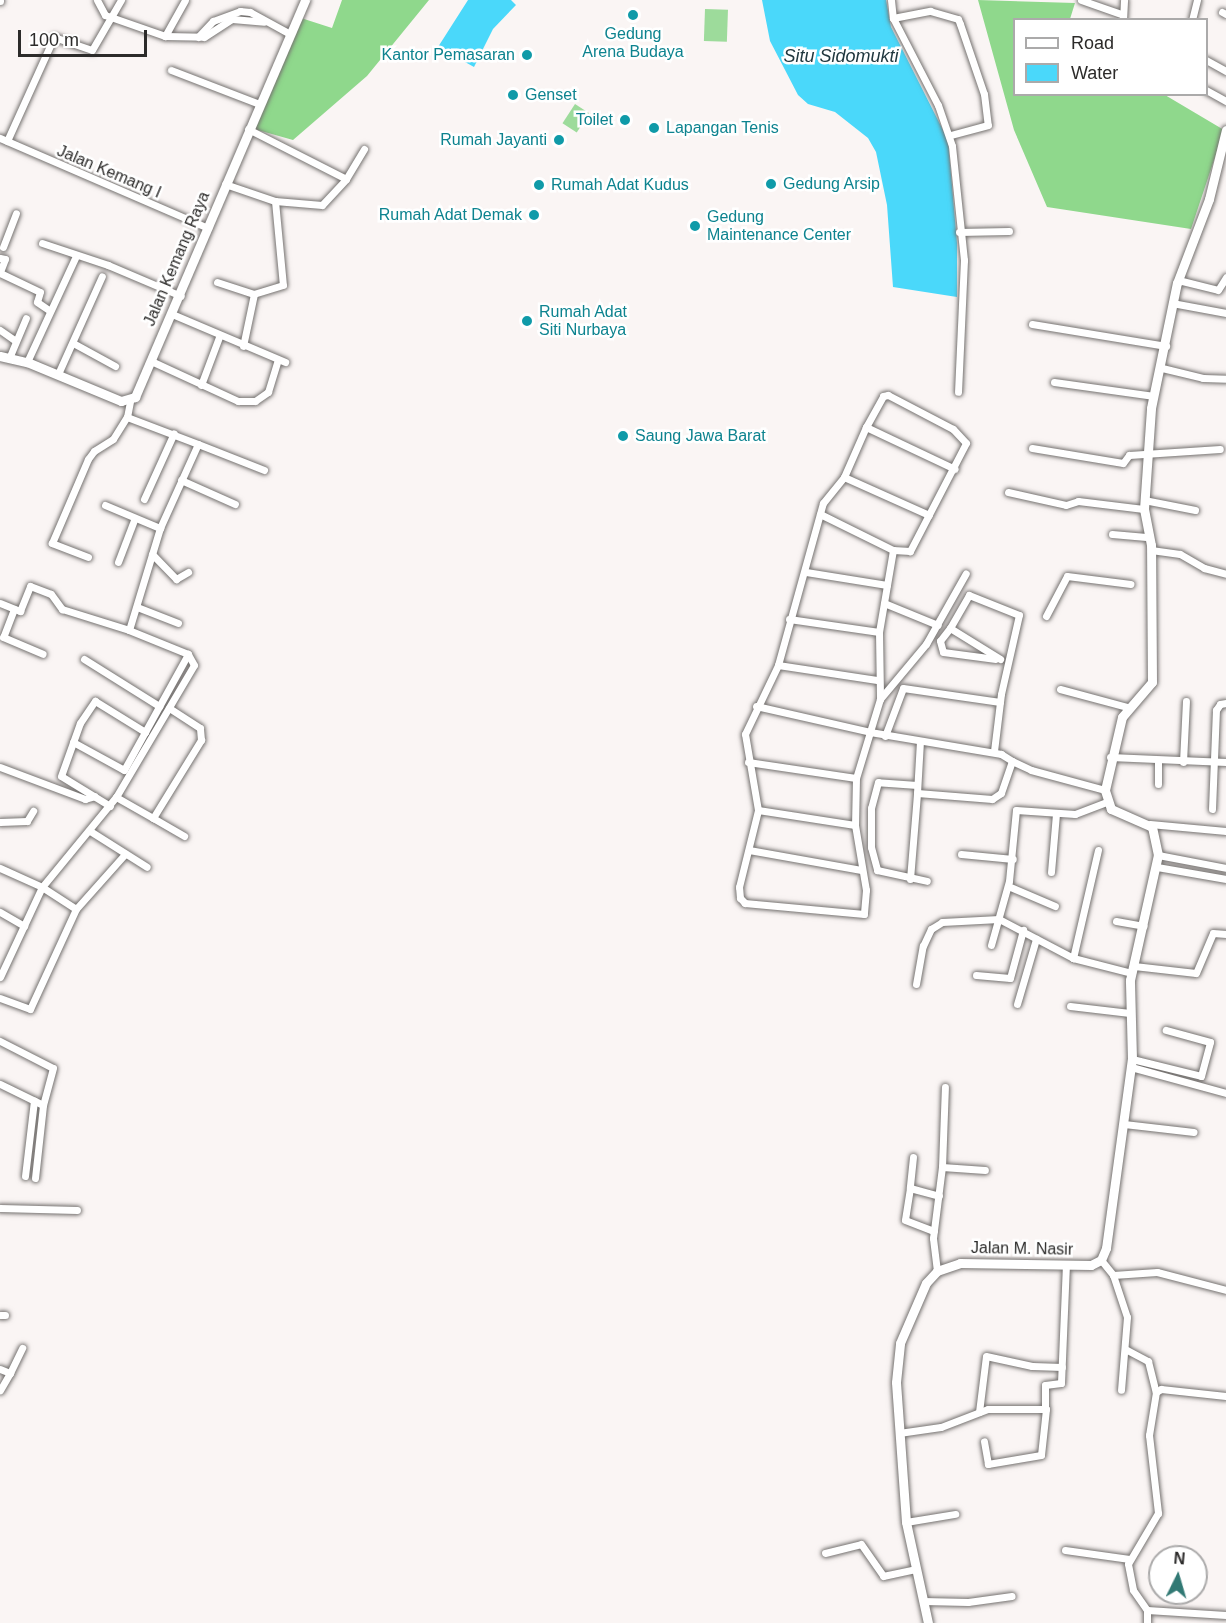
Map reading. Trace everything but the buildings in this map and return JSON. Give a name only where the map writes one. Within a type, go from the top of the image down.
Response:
[{"type":"street","points":[[97,0],[99,8],[112,18],[165,36],[198,37],[231,16],[250,12],[264,22],[290,34]]},
{"type":"street","points":[[4,140],[54,37],[92,50],[121,0]]},
{"type":"street","points":[[165,36],[185,0]]},
{"type":"street","name":"Jalan Kemang Raya","points":[[130,401],[181,296],[248,129],[305,0]]},
{"type":"street","points":[[891,0],[893,18],[951,135],[959,232],[964,260],[958,392]]},
{"type":"street","points":[[1081,0],[1103,3],[1122,17],[1124,0]]},
{"type":"street","points":[[1192,18],[1197,0]]},
{"type":"street","points":[[893,18],[930,11],[958,19],[984,94],[988,125],[951,135]]},
{"type":"street","points":[[1208,61],[1226,71]]},
{"type":"street","points":[[171,70],[259,104]]},
{"type":"street","points":[[1208,91],[1226,101]]},
{"type":"street","points":[[248,129],[346,179]]},
{"type":"street","points":[[1226,130],[1224,152],[1178,280],[1162,368],[1154,396],[1144,504],[1151,550],[1152,682],[1126,707],[1110,757],[1105,790],[1106,802],[1117,813],[1150,824],[1226,831]]},
{"type":"street","name":"Jalan Kemang I","points":[[4,140],[207,228]]},
{"type":"street","points":[[225,184],[275,201],[322,205],[346,179],[364,149]]},
{"type":"street","points":[[218,282],[254,294],[283,285],[275,201]]},
{"type":"street","points":[[3,248],[16,213]]},
{"type":"street","points":[[0,226],[9,230]]},
{"type":"street","points":[[959,232],[1009,231]]},
{"type":"street","points":[[42,243],[76,256],[108,264],[181,296]]},
{"type":"street","points":[[27,362],[49,310],[76,256]]},
{"type":"street","points":[[0,258],[5,259],[0,273],[40,292],[37,302],[49,310]]},
{"type":"street","points":[[58,374],[102,276]]},
{"type":"street","points":[[1178,280],[1218,290],[1226,276]]},
{"type":"street","points":[[243,345],[254,294]]},
{"type":"street","points":[[1173,303],[1226,313]]},
{"type":"street","points":[[151,361],[238,401],[255,401],[268,392],[281,360],[219,337],[172,314]]},
{"type":"street","points":[[26,318],[16,341],[5,356],[58,374],[121,401],[130,401],[127,417],[113,439],[94,451],[88,459],[52,543],[88,557]]},
{"type":"street","points":[[1032,324],[1166,346]]},
{"type":"street","points":[[0,330],[16,341]]},
{"type":"street","points":[[201,385],[219,337]]},
{"type":"street","points":[[72,343],[115,366]]},
{"type":"street","points":[[1162,368],[1203,378],[1226,380]]},
{"type":"street","points":[[1054,382],[1154,396]]},
{"type":"street","points":[[820,514],[893,550],[910,551],[966,446],[961,435],[888,395],[883,396],[866,427],[844,477],[820,514],[806,572],[789,620],[778,664],[756,706],[745,734],[747,762],[758,810],[739,887],[745,903],[859,915],[866,910],[855,825],[856,778],[880,699],[938,625],[966,573]]},
{"type":"street","points":[[127,417],[264,470]]},
{"type":"street","points":[[866,427],[955,470]]},
{"type":"street","points":[[144,500],[174,434]]},
{"type":"street","points":[[129,630],[160,528],[198,444]]},
{"type":"street","points":[[1032,448],[1123,462],[1129,455],[1220,449]]},
{"type":"street","points":[[844,477],[929,515]]},
{"type":"street","points":[[181,480],[235,504]]},
{"type":"street","points":[[1008,492],[1066,505],[1078,501],[1144,504],[1195,510]]},
{"type":"street","points":[[105,505],[134,520],[160,528]]},
{"type":"street","points":[[118,562],[134,520]]},
{"type":"street","points":[[1112,534],[1149,537]]},
{"type":"street","points":[[880,699],[877,680],[879,633],[893,550]]},
{"type":"street","points":[[1151,550],[1180,554],[1204,568],[1226,574]]},
{"type":"street","points":[[152,554],[176,579],[188,572]]},
{"type":"street","points":[[806,572],[887,585]]},
{"type":"street","points":[[1046,616],[1067,576],[1131,584]]},
{"type":"street","points":[[0,603],[20,611],[30,586],[51,594],[62,609],[129,630],[188,654],[194,665],[110,806],[42,887],[0,977]]},
{"type":"street","points":[[994,751],[1000,702],[1019,615],[969,595],[940,642],[944,652],[1008,660]]},
{"type":"street","points":[[884,603],[938,625]]},
{"type":"street","points":[[137,607],[178,623]]},
{"type":"street","points":[[14,609],[3,637],[43,654]]},
{"type":"street","points":[[789,620],[879,633]]},
{"type":"street","points":[[950,628],[1000,659]]},
{"type":"street","points":[[73,742],[124,770],[188,654]]},
{"type":"street","points":[[84,659],[159,706]]},
{"type":"street","points":[[778,664],[877,680]]},
{"type":"street","points":[[885,736],[903,688],[1000,702]]},
{"type":"street","points":[[1060,689],[1126,707]]},
{"type":"street","points":[[110,806],[61,776],[73,742],[95,701],[146,732]]},
{"type":"street","points":[[1183,762],[1186,701]]},
{"type":"street","points":[[1212,809],[1216,710],[1220,704],[1226,703]]},
{"type":"street","points":[[756,706],[885,736],[994,751],[1031,770],[1105,790]]},
{"type":"street","points":[[153,818],[202,733],[169,708]]},
{"type":"street","points":[[910,879],[920,741]]},
{"type":"street","points":[[1110,757],[1158,761],[1226,762]]},
{"type":"street","points":[[917,793],[992,799],[1001,793],[1012,761]]},
{"type":"street","points":[[1158,761],[1158,784]]},
{"type":"street","points":[[747,762],[856,778]]},
{"type":"street","points":[[0,768],[85,799],[95,796]]},
{"type":"street","points":[[917,785],[878,782],[871,808],[871,847],[877,870],[927,881]]},
{"type":"street","points":[[116,797],[184,836]]},
{"type":"street","points":[[991,945],[1008,886],[1013,859],[1016,810],[1056,814],[1085,813],[1106,802]]},
{"type":"street","points":[[758,810],[855,825]]},
{"type":"street","points":[[0,822],[27,821],[33,811]]},
{"type":"street","points":[[1051,872],[1056,814]]},
{"type":"street","points":[[1121,1390],[1127,1350],[1127,1317],[1113,1275],[1101,1260],[1107,1248],[1132,1063],[1130,1013],[1133,969],[1157,867],[1157,840],[1150,824]]},
{"type":"street","points":[[90,831],[147,867]]},
{"type":"street","points":[[749,850],[861,870]]},
{"type":"street","points":[[1073,958],[1098,850]]},
{"type":"street","points":[[0,998],[30,1009],[76,909],[125,854]]},
{"type":"street","points":[[962,854],[1013,859]]},
{"type":"street","points":[[1158,855],[1226,868]]},
{"type":"street","points":[[1157,867],[1226,879]]},
{"type":"street","points":[[0,868],[42,887],[76,909]]},
{"type":"street","points":[[1008,886],[1055,906]]},
{"type":"street","points":[[0,912],[24,926]]},
{"type":"street","points":[[916,984],[919,955],[936,925],[999,919],[1073,958],[1133,969],[1196,974],[1214,933],[1226,934]]},
{"type":"street","points":[[1116,921],[1144,926]]},
{"type":"street","points":[[976,975],[1010,978],[1023,930]]},
{"type":"street","points":[[1017,1004],[1036,939]]},
{"type":"street","points":[[1070,1006],[1130,1013]]},
{"type":"street","points":[[1132,1063],[1200,1077],[1210,1042],[1166,1030]]},
{"type":"street","points":[[0,1041],[53,1068],[43,1105],[35,1178]]},
{"type":"street","points":[[1132,1063],[1226,1093]]},
{"type":"street","points":[[0,1084],[43,1105]]},
{"type":"street","points":[[928,1623],[906,1522],[896,1371],[900,1343],[926,1283],[937,1271],[934,1231],[942,1167],[945,1087]]},
{"type":"street","points":[[25,1176],[34,1101]]},
{"type":"street","points":[[1124,1124],[1194,1132]]},
{"type":"street","points":[[913,1157],[905,1220],[934,1231]]},
{"type":"street","points":[[942,1167],[985,1170]]},
{"type":"street","points":[[910,1188],[939,1196]]},
{"type":"street","points":[[0,1208],[77,1210]]},
{"type":"street","name":"Jalan M. Nasir","points":[[937,1271],[950,1265],[982,1262],[1087,1265],[1101,1260]]},
{"type":"street","points":[[984,1441],[988,1464],[1041,1455],[1045,1385],[1061,1383],[1066,1264]]},
{"type":"street","points":[[1113,1275],[1157,1272],[1226,1290]]},
{"type":"street","points":[[0,1390],[22,1348]]},
{"type":"street","points":[[1127,1350],[1148,1361],[1156,1392],[1149,1435],[1158,1513],[1154,1526],[1129,1559],[1130,1583],[1147,1610],[1147,1623]]},
{"type":"street","points":[[979,1412],[986,1356],[1032,1366],[1062,1367]]},
{"type":"street","points":[[0,1369],[10,1373]]},
{"type":"street","points":[[1156,1392],[1161,1389],[1226,1396]]},
{"type":"street","points":[[899,1433],[941,1427],[988,1409],[1045,1408]]},
{"type":"street","points":[[906,1522],[955,1514]]},
{"type":"street","points":[[825,1553],[861,1544],[883,1576],[915,1569]]},
{"type":"street","points":[[1065,1550],[1129,1559]]},
{"type":"street","points":[[923,1601],[972,1602],[1012,1596]]},
{"type":"street","points":[[1147,1610],[1226,1615]]},
{"type":"green space","points":[[342,0],[429,0],[367,76],[293,140],[254,129],[301,18],[332,28]]},
{"type":"green space","points":[[978,0],[1075,3],[1070,18],[1013,18],[1013,96],[1167,96],[1224,130],[1191,229],[1047,207],[1014,130]]},
{"type":"green space","points":[[705,9],[728,10],[727,42],[704,41]]},
{"type":"green space","points":[[575,104],[589,113],[577,133],[562,123]]},
{"type":"water","points":[[468,0],[511,0],[516,5],[493,29],[474,67],[438,47]]},
{"type":"water","name":"Situ Sidomukti","points":[[762,0],[886,0],[891,27],[948,140],[957,243],[957,297],[893,287],[887,205],[876,152],[868,138],[835,112],[808,104],[798,95],[770,41]]},
{"type":"place","name":"Gedung Arena Budaya","points":[[633,15]]},
{"type":"place","name":"Kantor Pemasaran","points":[[527,55]]},
{"type":"place","name":"Genset","points":[[513,95]]},
{"type":"place","name":"Toilet","points":[[625,120]]},
{"type":"place","name":"Lapangan Tenis","points":[[654,128]]},
{"type":"place","name":"Rumah Jayanti","points":[[559,140]]},
{"type":"place","name":"Gedung Arsip","points":[[771,184]]},
{"type":"place","name":"Rumah Adat Kudus","points":[[539,185]]},
{"type":"place","name":"Rumah Adat Demak","points":[[534,215]]},
{"type":"place","name":"Gedung Maintenance Center","points":[[695,226]]},
{"type":"place","name":"Rumah Adat Siti Nurbaya","points":[[527,321]]},
{"type":"place","name":"Saung Jawa Barat","points":[[623,436]]}]
